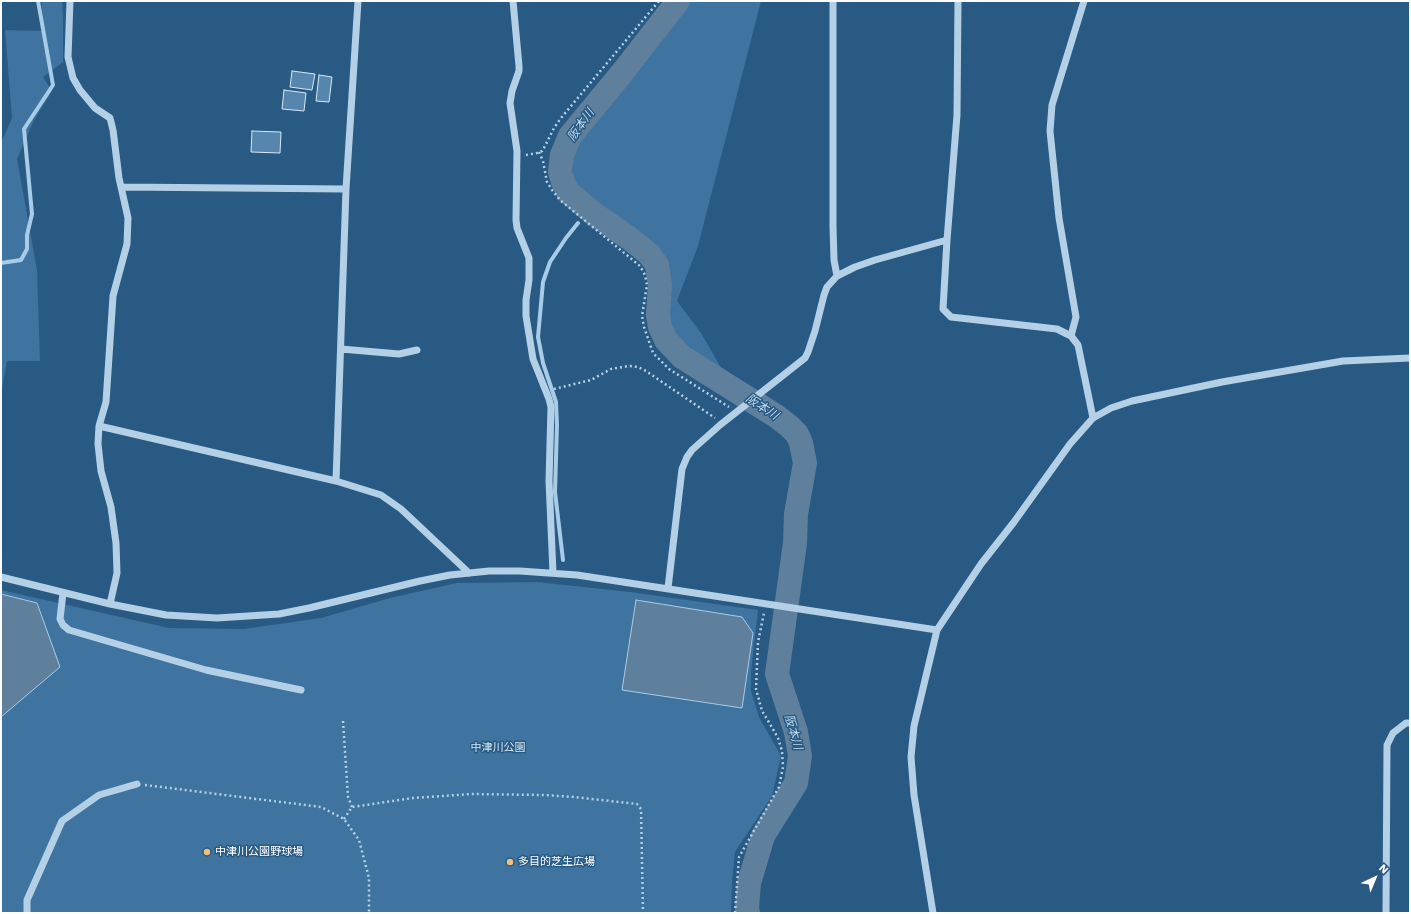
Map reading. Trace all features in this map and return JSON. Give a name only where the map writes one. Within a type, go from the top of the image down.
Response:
[{"type":"street","points":[[70,1],[68,57],[73,78],[80,90],[95,108],[110,118],[119,178],[128,218],[127,244],[113,296],[106,402],[99,426],[98,444],[101,471],[110,507],[116,543],[117,573],[110,604]]},
{"type":"street","points":[[336,481],[346,189],[358,1]]},
{"type":"street","points":[[514,1],[519,71],[512,91],[510,103],[517,155],[516,220],[517,228],[529,258],[529,280],[526,300],[528,335],[533,359],[551,407],[549,481],[553,573]]},
{"type":"street","points":[[833,1],[833,227],[834,260],[837,276]]},
{"type":"street","points":[[958,1],[957,114],[943,309],[951,317],[1057,329],[1071,336],[1078,345],[1093,418]]},
{"type":"street","points":[[1071,336],[1076,317],[1059,218],[1050,131],[1052,104],[1084,1]]},
{"type":"street","points":[[122,187],[346,189]]},
{"type":"street","points":[[668,588],[682,469],[692,450],[760,392],[805,358],[815,331],[827,287],[837,276],[855,267],[875,260],[947,240]]},
{"type":"street","points":[[341,349],[399,354],[417,350]]},
{"type":"street","points":[[933,913],[914,795],[911,757],[914,726],[937,630],[981,564],[1014,522],[1070,444],[1093,418],[1111,408],[1132,401],[1222,382],[1343,361],[1410,358]]},
{"type":"street","points":[[99,426],[336,481],[375,493],[390,500],[402,509],[469,573]]},
{"type":"street","points":[[1,577],[110,604],[166,615],[210,618],[272,614],[309,608],[420,581],[469,573],[520,571],[576,575],[668,588],[937,630]]},
{"type":"street","points":[[63,593],[60,619],[63,625],[69,630],[206,670],[302,690]]},
{"type":"street","points":[[1386,913],[1386,745],[1394,733],[1406,724],[1410,723]]},
{"type":"street","points":[[27,913],[27,900],[62,821],[99,795],[137,784]]},
{"type":"path","points":[[517,155],[539,152],[545,146],[561,118],[660,1]]},
{"type":"path","points":[[539,152],[543,161],[547,182],[560,200],[640,266],[645,275],[647,285],[642,316],[644,327],[653,353],[669,369],[737,412]]},
{"type":"path","points":[[557,388],[592,380],[616,368],[629,366],[638,367],[714,416],[720,425]]},
{"type":"path","points":[[735,913],[739,857],[779,787],[783,767],[782,751],[778,738],[762,711],[756,688],[758,642],[769,604]]},
{"type":"path","points":[[343,721],[348,798],[352,807]]},
{"type":"path","points":[[137,784],[321,807],[344,820],[359,840],[369,878],[369,913]]},
{"type":"path","points":[[344,820],[352,807],[413,798],[472,794],[543,795],[637,804],[641,809],[643,913]]},
{"type":"green space","points":[[42,1],[62,1],[63,62],[43,77],[52,91],[34,120],[17,159],[37,270],[40,361],[7,361],[1,393],[1,143],[12,118],[5,30],[41,31]]},
{"type":"green space","points":[[684,1],[761,1],[698,246],[677,301],[701,333],[723,371],[695,355],[664,324],[663,264],[605,215],[573,182],[571,142]]},
{"type":"green space","name":"中津川公園","points":[[537,582],[630,592],[758,610],[751,672],[751,691],[759,717],[781,756],[772,796],[735,852],[731,913],[1,913],[1,590],[169,628],[244,629],[321,618],[390,598],[457,583]]},
{"type":"shaded area","points":[[1,594],[37,603],[60,667],[1,717]]},
{"type":"shaded area","points":[[636,600],[742,617],[753,633],[742,708],[622,690]]},
{"type":"building","points":[[292,71],[315,74],[312,90],[290,87]]},
{"type":"building","points":[[319,75],[332,77],[329,102],[316,101]]},
{"type":"building","points":[[284,90],[306,93],[304,111],[282,109]]},
{"type":"building","points":[[252,131],[281,132],[280,153],[251,152]]},
{"type":"waterway","points":[[1,263],[21,260],[27,249],[27,235],[32,214],[24,129],[53,85],[38,1]]},
{"type":"waterway","name":"阪本川","points":[[678,1],[622,73],[570,136],[562,155],[560,172],[568,192],[594,214],[649,254],[657,265],[660,285],[658,315],[660,327],[666,340],[682,357],[776,416],[797,434],[801,443],[805,463],[796,514],[795,543],[777,674],[796,732],[800,756],[796,783],[763,836],[749,883],[748,913]]},
{"type":"waterway","name":"阪本川","points":[[583,212],[585,207]]},
{"type":"waterway","points":[[563,560],[555,492],[557,425],[556,402],[543,363],[538,337],[543,282],[550,262],[578,223]]},
{"type":"place","name":"中津川公園野球場","points":[[207,852]]},
{"type":"place","name":"多目的芝生広場","points":[[510,862]]}]
